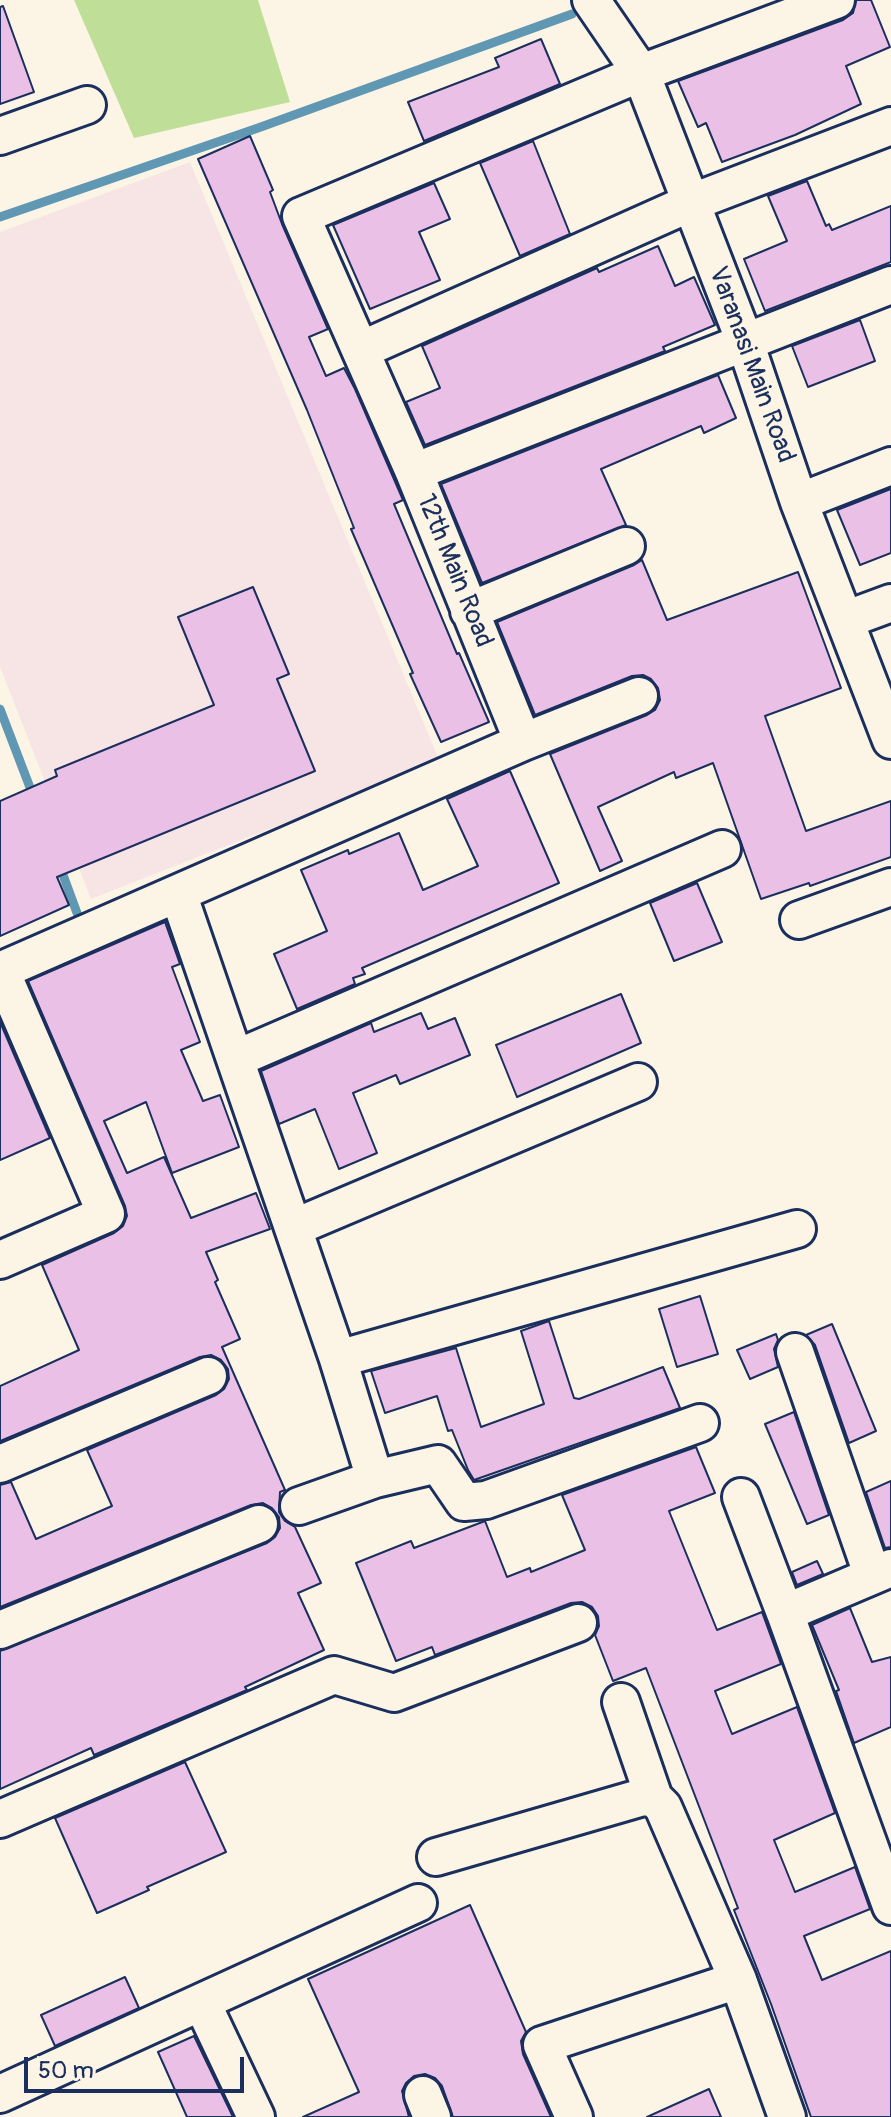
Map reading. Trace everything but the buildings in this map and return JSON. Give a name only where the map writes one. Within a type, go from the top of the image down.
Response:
[{"type":"street","name":"Varanasi Main Road","points":[[591,0],[641,73],[745,342],[799,502],[887,719]]},
{"type":"street","points":[[641,73],[836,0]]},
{"type":"street","name":"12th Main Road","points":[[523,742],[414,472],[301,216],[641,73]]},
{"type":"street","points":[[0,136],[87,105]]},
{"type":"street","points":[[361,350],[690,203],[891,126]]},
{"type":"street","points":[[414,472],[891,285]]},
{"type":"street","points":[[799,502],[891,466]]},
{"type":"street","points":[[469,611],[626,546]]},
{"type":"street","points":[[845,620],[891,603]]},
{"type":"street","points":[[0,1260],[106,1214],[0,971],[523,742],[639,696]]},
{"type":"street","points":[[235,1059],[722,849]]},
{"type":"street","points":[[799,920],[891,887]]},
{"type":"street","points":[[178,893],[338,1359],[375,1479]]},
{"type":"street","points":[[293,1228],[638,1082]]},
{"type":"street","points":[[338,1359],[797,1229]]},
{"type":"street","points":[[785,1613],[882,1571],[795,1352]]},
{"type":"street","points":[[0,1464],[208,1376]]},
{"type":"street","points":[[299,1506],[375,1479],[438,1464],[464,1502],[486,1500],[700,1423]]},
{"type":"street","points":[[741,1497],[891,1906]]},
{"type":"street","points":[[0,1630],[259,1524]]},
{"type":"street","points":[[0,1819],[334,1675],[394,1693],[578,1623]]},
{"type":"street","points":[[621,1702],[654,1798],[663,1807],[738,1980],[787,2117]]},
{"type":"street","points":[[436,1857],[643,1797],[654,1798]]},
{"type":"street","points":[[8,2117],[0,2097],[418,1903]]},
{"type":"street","points":[[574,2117],[542,2045],[738,1980]]},
{"type":"street","points":[[202,2003],[256,2117]]},
{"type":"shaded area","points":[[190,162],[440,762],[91,899],[0,667],[0,232]]},
{"type":"green space","points":[[74,0],[258,0],[290,102],[134,138]]},
{"type":"waterway","points":[[0,217],[258,128],[572,14]]},
{"type":"waterway","points":[[0,709],[34,798]]},
{"type":"waterway","points":[[59,864],[77,913]]}]
